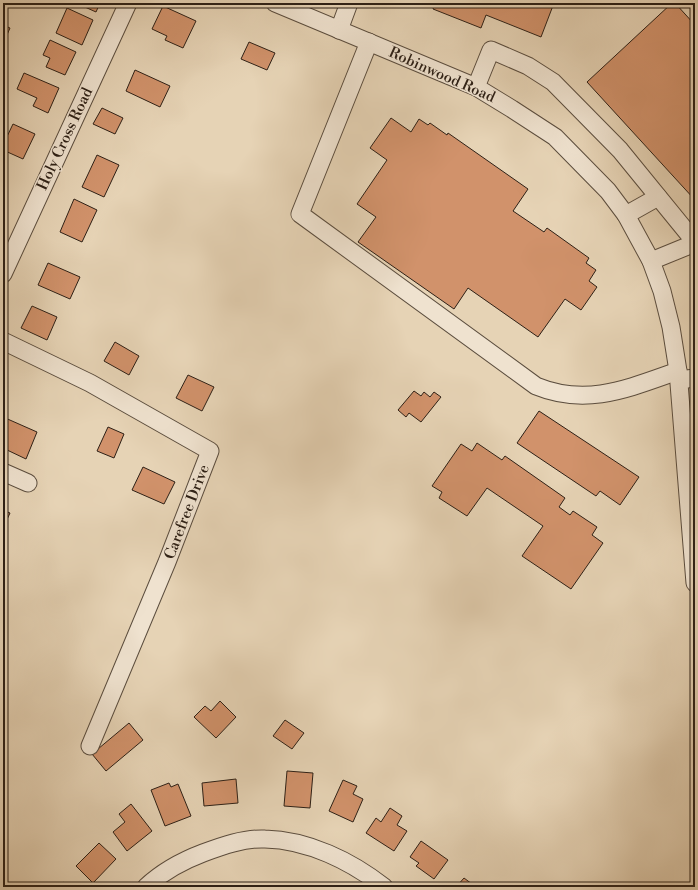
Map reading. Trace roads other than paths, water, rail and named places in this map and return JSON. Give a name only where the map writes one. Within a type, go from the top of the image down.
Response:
[{"type":"street","name":"Holy Cross Road","points":[[3,274],[128,3]]},
{"type":"street","name":"Robinwood Road","points":[[275,3],[476,88],[512,109],[555,137],[608,191],[626,215],[651,261],[662,291],[684,376],[695,583]]},
{"type":"street","points":[[339,30],[349,3]]},
{"type":"street","points":[[369,42],[300,214],[536,386],[563,394],[589,396],[620,391],[684,376]]},
{"type":"street","points":[[476,88],[491,50],[528,66],[553,82],[620,150],[695,243],[651,261]]},
{"type":"street","points":[[626,215],[658,197]]},
{"type":"street","name":"Carefree Drive","points":[[3,341],[90,383],[210,451],[167,562],[90,746]]},
{"type":"street","points":[[3,472],[28,483]]},
{"type":"street","points":[[146,887],[184,860],[226,844],[264,839],[297,844],[329,855],[362,870],[384,887]]}]
